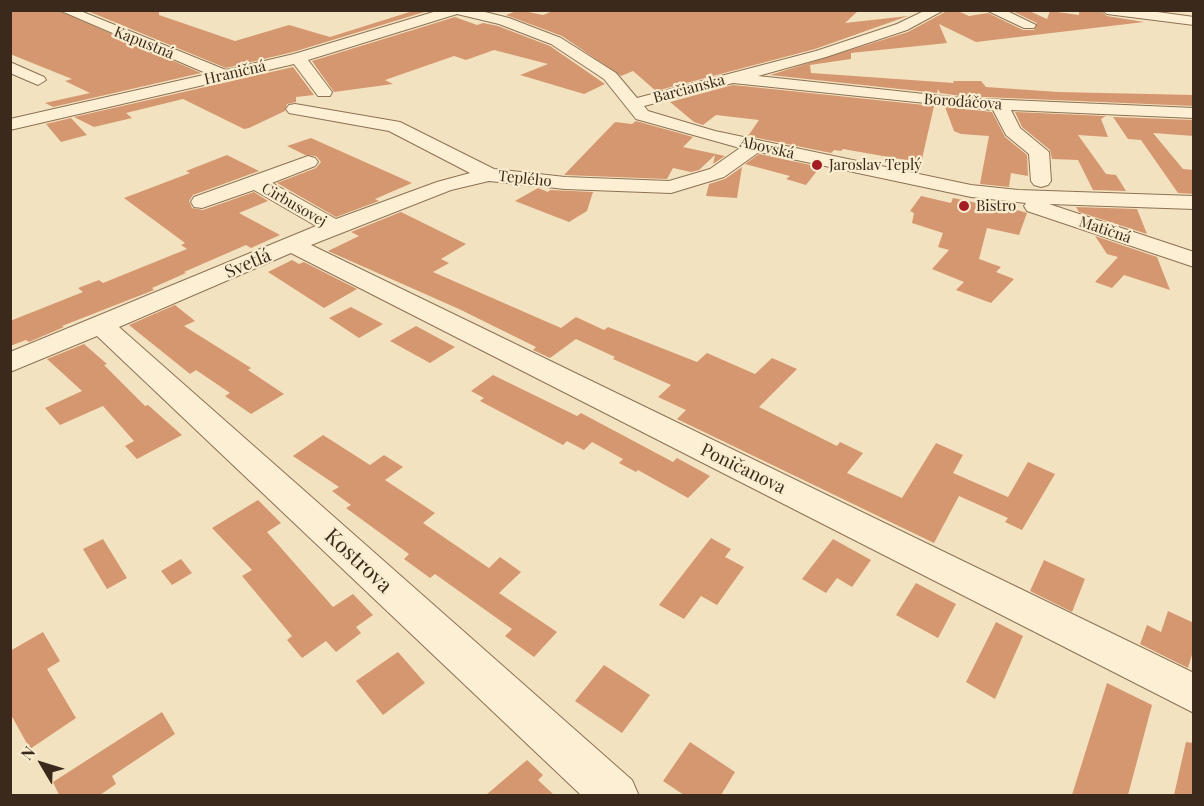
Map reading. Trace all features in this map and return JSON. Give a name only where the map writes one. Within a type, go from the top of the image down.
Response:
[{"type":"street","name":"Kapustná","points":[[65,10],[224,75]]},
{"type":"street","name":"Hraničná","points":[[10,125],[298,58],[457,10]]},
{"type":"street","name":"Barčianska","points":[[457,10],[493,14],[574,51],[610,76],[633,104],[880,36],[938,10]]},
{"type":"street","points":[[992,10],[1029,26]]},
{"type":"street","points":[[1107,10],[1194,21]]},
{"type":"street","points":[[298,58],[324,92]]},
{"type":"street","points":[[10,67],[38,80]]},
{"type":"street","name":"Borodáčova","points":[[734,78],[999,105],[1194,113]]},
{"type":"street","name":"Abovská","points":[[633,104],[642,115],[656,119],[756,145],[929,184],[1018,196],[1194,203]]},
{"type":"street","points":[[999,105],[1013,131],[1039,152],[1041,181]]},
{"type":"street","name":"Teplého","points":[[296,109],[394,126],[489,175],[565,183],[671,187],[717,173],[756,145]]},
{"type":"street","name":"Cirbusovej","points":[[202,202],[308,162]]},
{"type":"street","name":"Svetlá","points":[[10,363],[334,227],[435,189],[489,175]]},
{"type":"street","name":"Cirbusovej","points":[[255,182],[334,227]]},
{"type":"street","name":"Matičná","points":[[1018,196],[1034,205],[1194,260]]},
{"type":"street","name":"Poničanova","points":[[292,245],[1194,694]]},
{"type":"street","name":"Kostrova","points":[[101,325],[616,795]]},
{"type":"building","points":[[10,10],[57,10],[201,73],[53,107],[45,103],[90,93],[65,81],[72,79],[10,54]]},
{"type":"building","points":[[85,10],[159,10],[159,15],[235,41],[289,25],[330,37],[416,10],[431,10],[293,52],[226,68]]},
{"type":"building","points":[[519,10],[543,15],[555,10],[859,10],[845,23],[908,16],[815,49],[656,91],[633,71],[621,76],[562,36],[506,15]]},
{"type":"building","points":[[1027,10],[1047,19],[1050,11],[1079,15],[1079,10],[1099,10],[1107,16],[1144,22],[976,42],[939,24],[947,43],[851,53],[851,59],[810,65],[811,73],[954,83],[953,81],[981,81],[986,87],[1058,92],[1194,95],[1194,106],[961,96],[940,93],[938,89],[937,93],[770,75],[908,32],[945,12],[958,11],[969,16],[988,13],[1023,30],[1034,30],[1037,23],[1012,11]]},
{"type":"building","points":[[455,17],[477,25],[483,23],[498,26],[550,46],[605,84],[584,94],[520,75],[548,64],[494,50],[466,60],[454,56],[385,80],[393,84],[334,92],[312,61]]},
{"type":"building","points":[[293,67],[314,95],[296,97],[296,102],[287,104],[285,111],[249,128],[244,129],[183,99],[126,113],[132,118],[94,127],[74,117]]},
{"type":"building","points":[[733,85],[934,106],[922,159],[918,158],[917,162],[843,149],[834,150],[831,153],[748,136],[759,120],[716,115],[703,125],[694,122],[670,102]]},
{"type":"building","points":[[945,107],[992,112],[1005,137],[1027,155],[1028,176],[1011,173],[1009,187],[980,184],[989,136],[961,134],[954,131]]},
{"type":"building","points":[[1015,112],[1106,116],[1101,119],[1108,137],[1078,135],[1106,174],[1116,175],[1126,191],[1093,190],[1078,160],[1052,159],[1050,150],[1022,127]]},
{"type":"building","points":[[1113,117],[1194,120],[1194,136],[1153,133],[1183,169],[1194,170],[1194,194],[1178,193],[1141,140],[1128,139]]},
{"type":"building","points":[[71,118],[87,135],[61,142],[46,124]]},
{"type":"building","points":[[636,121],[693,137],[683,147],[725,156],[713,164],[715,155],[699,170],[691,172],[673,168],[667,179],[564,175],[615,122],[632,124]]},
{"type":"building","points":[[311,138],[412,183],[375,199],[379,201],[336,217],[277,183],[316,168],[321,162],[316,156],[305,155],[287,146]]},
{"type":"building","points":[[759,154],[820,167],[806,185],[786,179],[790,176],[745,164]]},
{"type":"building","points":[[227,155],[259,171],[193,195],[189,201],[192,208],[203,210],[254,192],[268,201],[239,213],[280,235],[251,248],[246,245],[184,272],[186,273],[152,288],[154,290],[62,326],[64,327],[29,342],[26,340],[10,346],[10,321],[83,292],[78,288],[99,280],[103,283],[187,249],[181,245],[185,243],[124,198],[190,173],[186,171]]},
{"type":"building","points":[[742,167],[737,198],[706,196],[709,184],[725,179]]},
{"type":"building","points":[[538,188],[548,192],[550,190],[593,192],[587,211],[569,222],[515,201]]},
{"type":"building","points":[[921,196],[951,203],[953,198],[977,203],[977,200],[1007,203],[1007,207],[1027,213],[1019,235],[987,228],[979,259],[1001,267],[996,272],[1014,279],[991,303],[956,290],[964,282],[932,269],[949,250],[938,247],[943,233],[912,223],[914,213],[910,211]]},
{"type":"building","points":[[1076,207],[1137,209],[1147,234],[1079,212]]},
{"type":"building","points":[[401,212],[466,244],[441,259],[449,263],[433,272],[561,328],[576,317],[604,330],[608,327],[697,362],[707,353],[755,374],[772,358],[797,369],[759,407],[837,446],[840,442],[863,453],[847,473],[902,498],[936,443],[963,455],[953,473],[1008,497],[1028,462],[1055,474],[1022,530],[1005,522],[1008,518],[959,496],[934,543],[677,419],[686,410],[658,397],[671,385],[613,359],[615,357],[576,339],[550,358],[533,350],[536,347],[459,309],[328,251],[359,236],[351,232]]},
{"type":"building","points":[[1095,236],[1157,257],[1170,290],[1124,275],[1112,288],[1095,282],[1118,257],[1107,254]]},
{"type":"building","points":[[292,260],[299,264],[304,262],[357,289],[324,308],[268,272]]},
{"type":"building","points":[[175,305],[195,321],[184,326],[251,368],[248,370],[284,394],[251,414],[225,396],[230,393],[196,370],[190,374],[129,325]]},
{"type":"building","points":[[351,307],[383,324],[359,338],[329,318]]},
{"type":"building","points":[[416,326],[455,347],[430,363],[390,341]]},
{"type":"building","points":[[84,344],[107,364],[104,365],[145,406],[148,405],[182,435],[137,459],[125,446],[134,441],[103,406],[60,425],[45,408],[82,391],[47,359]]},
{"type":"building","points":[[493,375],[577,416],[581,413],[673,462],[677,458],[710,476],[688,498],[638,470],[636,472],[619,463],[623,459],[592,442],[584,450],[567,441],[563,445],[480,401],[484,398],[471,391]]},
{"type":"building","points":[[323,435],[370,465],[384,455],[403,467],[385,480],[435,513],[423,523],[489,568],[500,557],[521,572],[499,593],[557,632],[534,657],[505,636],[512,629],[435,574],[430,578],[404,559],[409,554],[346,508],[351,505],[332,491],[339,487],[293,456]]},
{"type":"building","points":[[258,500],[281,523],[267,532],[333,607],[353,594],[373,615],[356,627],[361,633],[336,652],[326,641],[302,658],[287,640],[292,636],[242,576],[252,570],[212,528]]},
{"type":"building","points":[[711,538],[731,549],[725,557],[744,567],[717,605],[701,596],[684,619],[659,605]]},
{"type":"building","points":[[103,539],[127,578],[107,589],[83,549]]},
{"type":"building","points":[[833,539],[871,560],[852,587],[837,578],[826,593],[802,579]]},
{"type":"building","points":[[181,559],[192,573],[172,585],[161,571]]},
{"type":"building","points":[[1044,560],[1085,579],[1072,612],[1030,591]]},
{"type":"building","points":[[916,583],[956,604],[938,638],[896,615]]},
{"type":"building","points":[[1168,611],[1194,623],[1194,648],[1188,668],[1140,644],[1147,625],[1161,632]]},
{"type":"building","points":[[996,622],[1023,636],[995,699],[966,682]]},
{"type":"building","points":[[43,632],[60,661],[47,669],[76,718],[30,749],[10,713],[10,651]]},
{"type":"building","points":[[398,652],[425,683],[383,715],[356,681]]},
{"type":"building","points":[[604,665],[650,695],[622,733],[575,701]]},
{"type":"building","points":[[1107,683],[1152,705],[1128,795],[1072,795]]},
{"type":"building","points":[[162,712],[175,734],[112,776],[116,784],[100,795],[59,795],[53,782]]},
{"type":"building","points":[[690,742],[735,772],[721,795],[684,795],[663,781]]},
{"type":"building","points":[[1186,742],[1194,743],[1194,795],[1174,795]]},
{"type":"building","points":[[527,760],[543,775],[538,780],[554,795],[486,795]]},
{"type":"place","name":"Jaroslav Teplý","points":[[817,165]]},
{"type":"place","name":"Bistro","points":[[964,206]]}]
